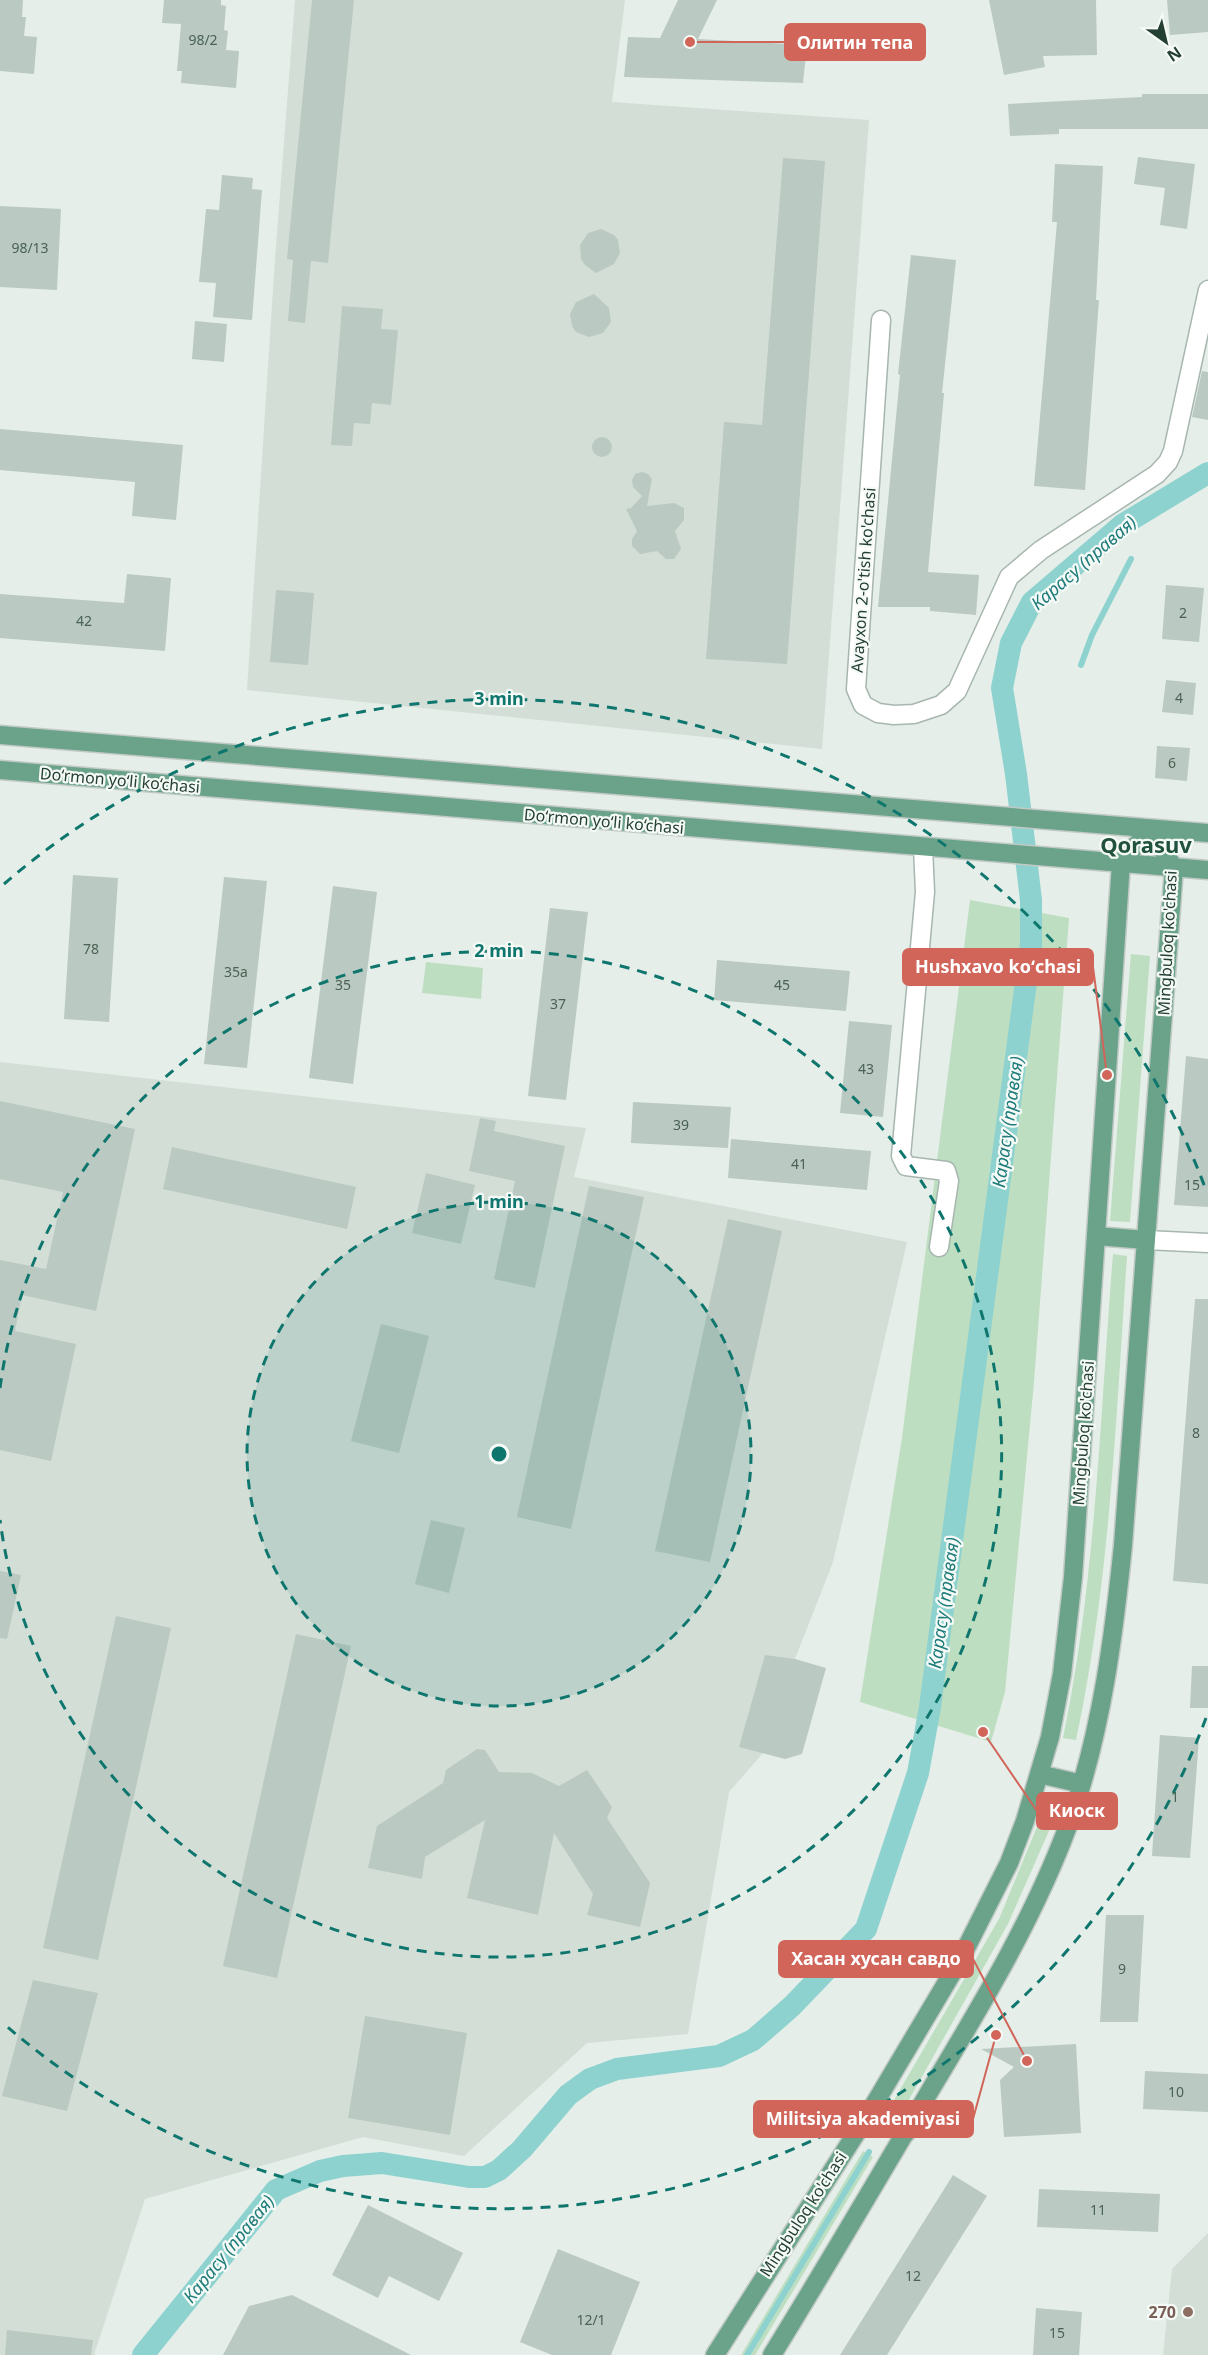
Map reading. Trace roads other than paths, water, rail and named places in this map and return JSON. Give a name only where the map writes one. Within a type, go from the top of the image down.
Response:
[{"type":"main road","points":[[0,735],[1208,833]]},
{"type":"main road","name":"Do‘rmon yo‘li ko‘chasi","points":[[0,770],[1208,870]]},
{"type":"main road","points":[[1121,863],[1150,829]]},
{"type":"main road","name":"Mingbuloq ko'chasi","points":[[772,2355],[906,2133],[974,2015],[1031,1910],[1065,1834],[1082,1784],[1100,1706],[1119,1578],[1174,868],[1150,829]]},
{"type":"main road","name":"Mingbuloq ko'chasi","points":[[715,2355],[868,2113],[960,1960],[999,1882],[1025,1821],[1039,1774],[1056,1706],[1070,1609],[1121,863]]},
{"type":"main road","points":[[1096,1236],[1146,1240]]},
{"type":"main road","points":[[1039,1774],[1082,1784]]},
{"type":"main road","points":[[868,2113],[906,2133]]},
{"type":"street","name":"Avayxon 2-o'tish ko'chasi","points":[[881,320],[856,689],[863,705],[878,713],[914,714],[941,705],[957,691],[1010,577],[1041,550],[1157,474],[1168,462],[1173,451],[1208,290]]},
{"type":"street","points":[[923,847],[925,892],[901,1156],[906,1166],[946,1171],[949,1181],[939,1247]]},
{"type":"street","points":[[1146,1240],[1208,1243]]},
{"type":"waterway","name":"Карасу (правая)","points":[[143,2355],[276,2190],[320,2171],[343,2166],[382,2163],[469,2177],[485,2177],[499,2170],[522,2149],[568,2095],[590,2079],[617,2069],[719,2056],[753,2040],[792,2006],[866,1929],[918,1773],[930,1707],[1031,944],[1031,900],[1016,774],[1002,688],[1011,643],[1032,602],[1122,525],[1208,473]]},
{"type":"waterway","points":[[1081,665],[1092,635],[1131,559]]},
{"type":"waterway","points":[[747,2355],[869,2152]]},
{"type":"place","name":"Олитин тепа","points":[[690,42]]},
{"type":"place","name":"Hushxavo koʻchasi","points":[[1107,1075]]},
{"type":"place","name":"Киоск","points":[[983,1732]]},
{"type":"place","name":"Militsiya akademiyasi","points":[[996,2035]]},
{"type":"place","name":"Хасан хусан савдо","points":[[1027,2061]]},
{"type":"place","name":"270","points":[[1188,2312]]},
{"type":"district","name":"Qorasuv","points":[[1146,845]]}]
